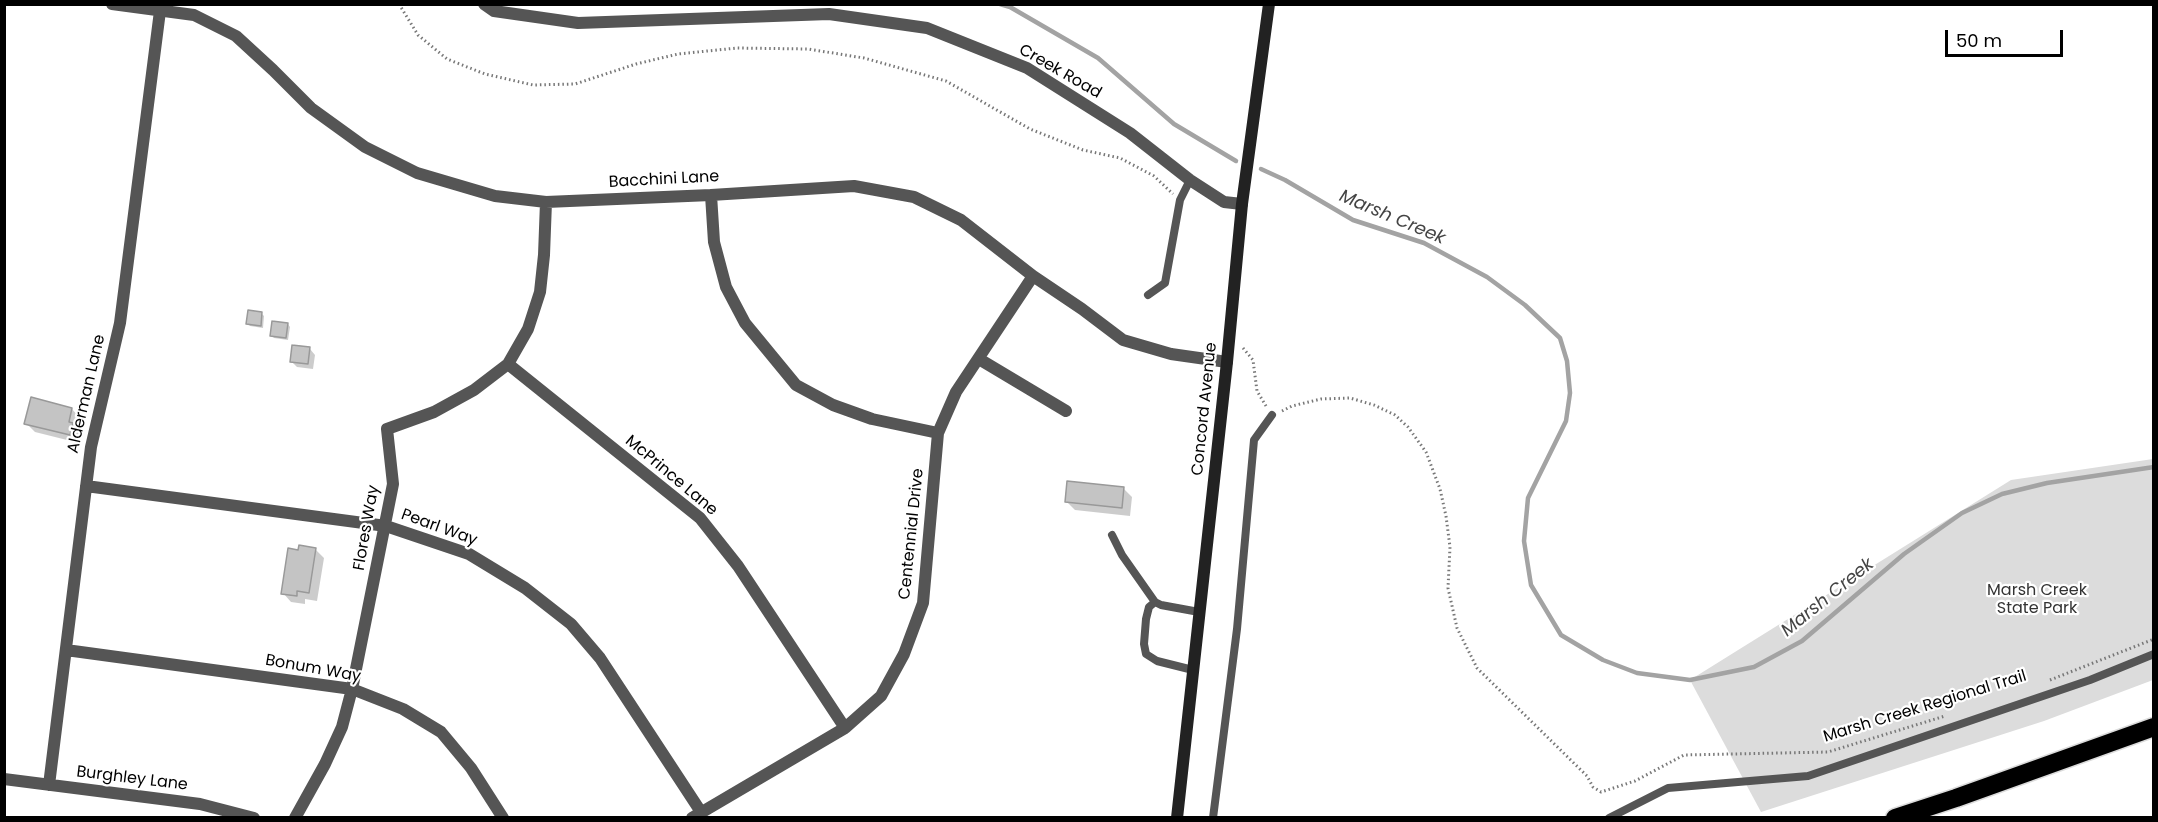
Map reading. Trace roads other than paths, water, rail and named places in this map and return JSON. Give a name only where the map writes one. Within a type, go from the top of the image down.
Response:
[{"type":"highway","points":[[1895,818],[2154,727]]},
{"type":"street","name":"Bacchini Lane","points":[[111,4],[194,15],[236,36],[311,108],[365,147],[417,173],[495,196],[546,202],[854,186],[914,197],[961,220],[1033,276],[1123,340],[1171,354],[1227,363]]},
{"type":"street","name":"Creek Road","points":[[484,4],[494,11],[578,23],[829,14],[927,28],[1027,68],[1130,133],[1190,180],[1224,202],[1242,204]]},
{"type":"street","name":"Concord Avenue","points":[[1177,818],[1227,363],[1242,204],[1269,4]]},
{"type":"street","name":"Alderman Lane","points":[[49,785],[91,447],[120,323],[160,11]]},
{"type":"street","points":[[711,195],[714,242],[726,287],[745,323],[796,385],[833,405],[872,419],[938,433]]},
{"type":"street","name":"Flores Way","points":[[295,818],[325,764],[342,727],[352,689],[393,484],[387,429],[434,412],[474,390],[508,364],[528,329],[540,292],[546,202]]},
{"type":"street","name":"Centennial Drive","points":[[697,815],[845,728],[881,696],[904,654],[923,603],[938,433],[956,392],[1033,276]]},
{"type":"street","points":[[980,359],[1066,411]]},
{"type":"street","name":"McPrince Lane","points":[[508,364],[700,518],[738,566],[845,728]]},
{"type":"street","name":"Pearl Way","points":[[86,486],[386,526],[469,554],[525,588],[571,624],[600,658],[697,815]]},
{"type":"street","name":"Bonum Way","points":[[66,650],[352,689],[403,709],[441,732],[471,768],[503,818]]},
{"type":"street","name":"Burghley Lane","points":[[4,779],[200,804],[254,818]]},
{"type":"lane","points":[[1148,295],[1165,283],[1180,200],[1190,180]]},
{"type":"lane","points":[[1213,818],[1238,629],[1254,440],[1272,415]]},
{"type":"lane","points":[[1112,535],[1122,555],[1155,602],[1199,612]]},
{"type":"lane","points":[[1155,602],[1149,607],[1146,619],[1144,644],[1146,654],[1157,661],[1193,670]]},
{"type":"lane","points":[[1608,818],[1668,788],[1808,776],[2090,680],[2154,654]]},
{"type":"waterway","name":"Marsh Creek","points":[[1000,4],[1010,7],[1098,58],[1174,124],[1236,161]]},
{"type":"waterway","name":"Marsh Creek","points":[[1261,169],[1285,180],[1353,220],[1424,243],[1487,277],[1525,305],[1560,338],[1567,361],[1570,393],[1566,421],[1528,498],[1524,541],[1531,585],[1561,635],[1603,660],[1637,673],[1690,680],[1754,667],[1802,641],[1904,554],[1962,513],[2002,494],[2047,483],[2154,467]]},
{"type":"park label","name":"Marsh Creek State Park","points":[[2037,600]]}]
